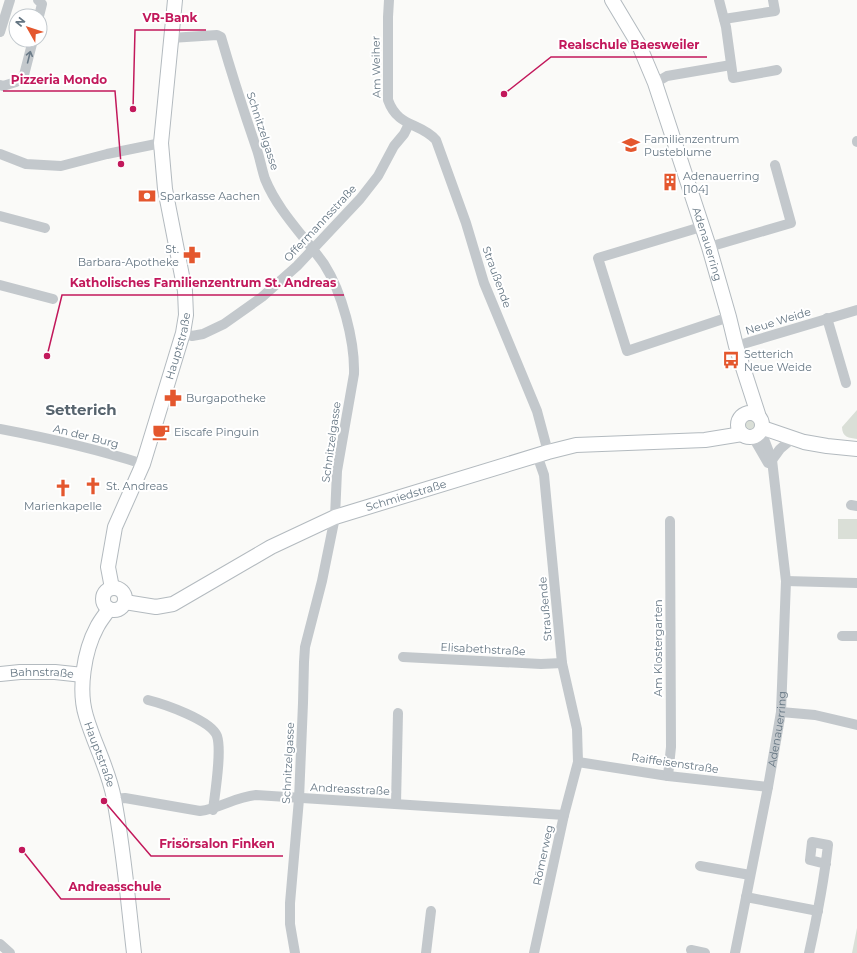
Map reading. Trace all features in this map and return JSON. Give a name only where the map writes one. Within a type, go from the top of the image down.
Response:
[{"type":"street","points":[[0,32],[10,0]]},
{"type":"street","name":"Hauptstraße","points":[[112,588],[108,567],[115,527],[142,464],[183,333],[186,314],[185,291],[165,189],[161,142],[170,38],[175,0]]},
{"type":"street","name":"Am Weiher","points":[[389,0],[388,100],[393,112],[409,124]]},
{"type":"street","name":"Adenauerring","points":[[612,0],[639,45],[655,83],[709,247],[736,346],[747,380],[754,413],[762,420],[751,431]]},
{"type":"street","points":[[719,0],[724,19],[733,78],[777,70]]},
{"type":"street","points":[[724,19],[776,11],[773,0]]},
{"type":"street","name":"Schnitzelgasse","points":[[170,38],[217,35],[221,37],[265,179],[277,202],[324,265],[335,284],[343,309],[354,361],[354,374],[337,471],[335,517],[322,580],[305,647],[299,798],[290,903],[290,924],[295,953]]},
{"type":"street","points":[[0,86],[16,82],[24,75],[31,48]]},
{"type":"street","points":[[655,83],[667,76],[731,65]]},
{"type":"street","name":"Offermannsstraße","points":[[183,333],[192,336],[203,334],[224,324],[262,297],[313,250],[360,199],[378,176],[394,146],[404,134],[409,124]]},
{"type":"street","name":"Straußende","points":[[409,124],[430,133],[436,140],[466,224],[484,283],[536,411],[542,453],[562,663],[577,729],[578,762]]},
{"type":"street","points":[[0,154],[26,164],[61,166],[161,142]]},
{"type":"street","points":[[709,247],[791,223],[775,165]]},
{"type":"street","points":[[0,216],[45,228]]},
{"type":"street","points":[[702,227],[598,258],[627,351],[729,317]]},
{"type":"street","points":[[0,285],[53,299]]},
{"type":"street","name":"Neue Weide","points":[[736,346],[857,310]]},
{"type":"street","name":"Neue Weide","points":[[827,318],[846,383]]},
{"type":"street","points":[[754,413],[743,415],[738,421],[751,431],[827,446],[857,449]]},
{"type":"street","name":"An der Burg","points":[[0,429],[57,441],[142,464]]},
{"type":"street","name":"Adenauerring","points":[[735,953],[768,787],[781,712],[786,581],[780,518],[772,460],[751,431]]},
{"type":"street","name":"Adenauerring","points":[[751,431],[773,472]]},
{"type":"street","name":"Schmiedstraße","points":[[125,602],[156,607],[173,604],[271,547],[335,517],[542,453],[576,445],[705,440],[751,431]]},
{"type":"street","points":[[772,460],[780,449],[799,440]]},
{"type":"street","name":"Am Klostergarten","points":[[668,776],[671,747],[670,520]]},
{"type":"street","points":[[786,581],[857,583]]},
{"type":"street","points":[[116,588],[122,592],[125,602],[120,609],[109,609],[103,604],[102,597],[106,591],[116,588]]},
{"type":"street","name":"Hauptstraße","points":[[109,609],[97,627],[90,645],[83,675],[83,702],[85,715],[109,780],[114,799],[134,953]]},
{"type":"street","points":[[842,636],[857,636]]},
{"type":"street","name":"Elisabethstraße","points":[[403,657],[541,664],[562,663]]},
{"type":"street","name":"Bahnstraße","points":[[0,674],[20,672],[55,672],[83,675]]},
{"type":"street","points":[[148,700],[164,704],[210,726],[217,735],[219,750],[213,810]]},
{"type":"street","points":[[781,712],[815,716],[857,724]]},
{"type":"street","points":[[396,804],[398,713]]},
{"type":"street","name":"Raiffeisenstraße","points":[[578,762],[668,776],[768,787]]},
{"type":"street","name":"Römerweg","points":[[534,953],[564,815],[578,762]]},
{"type":"street","name":"Andreasstraße","points":[[114,799],[132,799],[200,811],[213,810],[248,796],[564,815]]},
{"type":"street","points":[[809,953],[826,864]]},
{"type":"street","points":[[700,866],[750,875]]},
{"type":"street","points":[[746,897],[818,911]]},
{"type":"street","points":[[426,953],[431,911]]},
{"type":"street","points":[[0,944],[10,953]]},
{"type":"street","points":[[691,950],[705,953]]},
{"type":"shaded area","points":[[857,410],[857,439],[845,435],[842,427]]},
{"type":"shaded area","points":[[748,419],[752,419],[754,420],[754,428],[748,429],[745,426],[745,422]]},
{"type":"shaded area","points":[[838,519],[857,519],[857,539],[838,539]]},
{"type":"shaded area","points":[[857,928],[857,953],[852,953]]},
{"type":"place","name":"Realschule Baesweiler","points":[[504,94]]},
{"type":"place","name":"VR-Bank","points":[[133,109]]},
{"type":"place","name":"Familienzentrum Pusteblume","points":[[631,145]]},
{"type":"place","name":"Pizzeria Mondo","points":[[121,164]]},
{"type":"place","name":"Adenauerring [104]","points":[[670,182]]},
{"type":"place","name":"Sparkasse Aachen","points":[[147,196]]},
{"type":"place","name":"St. Barbara-Apotheke","points":[[192,255]]},
{"type":"place","name":"Katholisches Familienzentrum St. Andreas","points":[[47,356]]},
{"type":"place","name":"Setterich Neue Weide","points":[[731,360]]},
{"type":"place","name":"Burgapotheke","points":[[173,398]]},
{"type":"place","name":"Eiscafe Pinguin","points":[[161,432]]},
{"type":"place","name":"St. Andreas","points":[[93,486]]},
{"type":"place","name":"Marienkapelle","points":[[63,488]]},
{"type":"place","name":"Frisörsalon Finken","points":[[104,801]]},
{"type":"place","name":"Andreasschule","points":[[22,850]]},
{"type":"district","name":"Setterich","points":[[81,409]]}]
